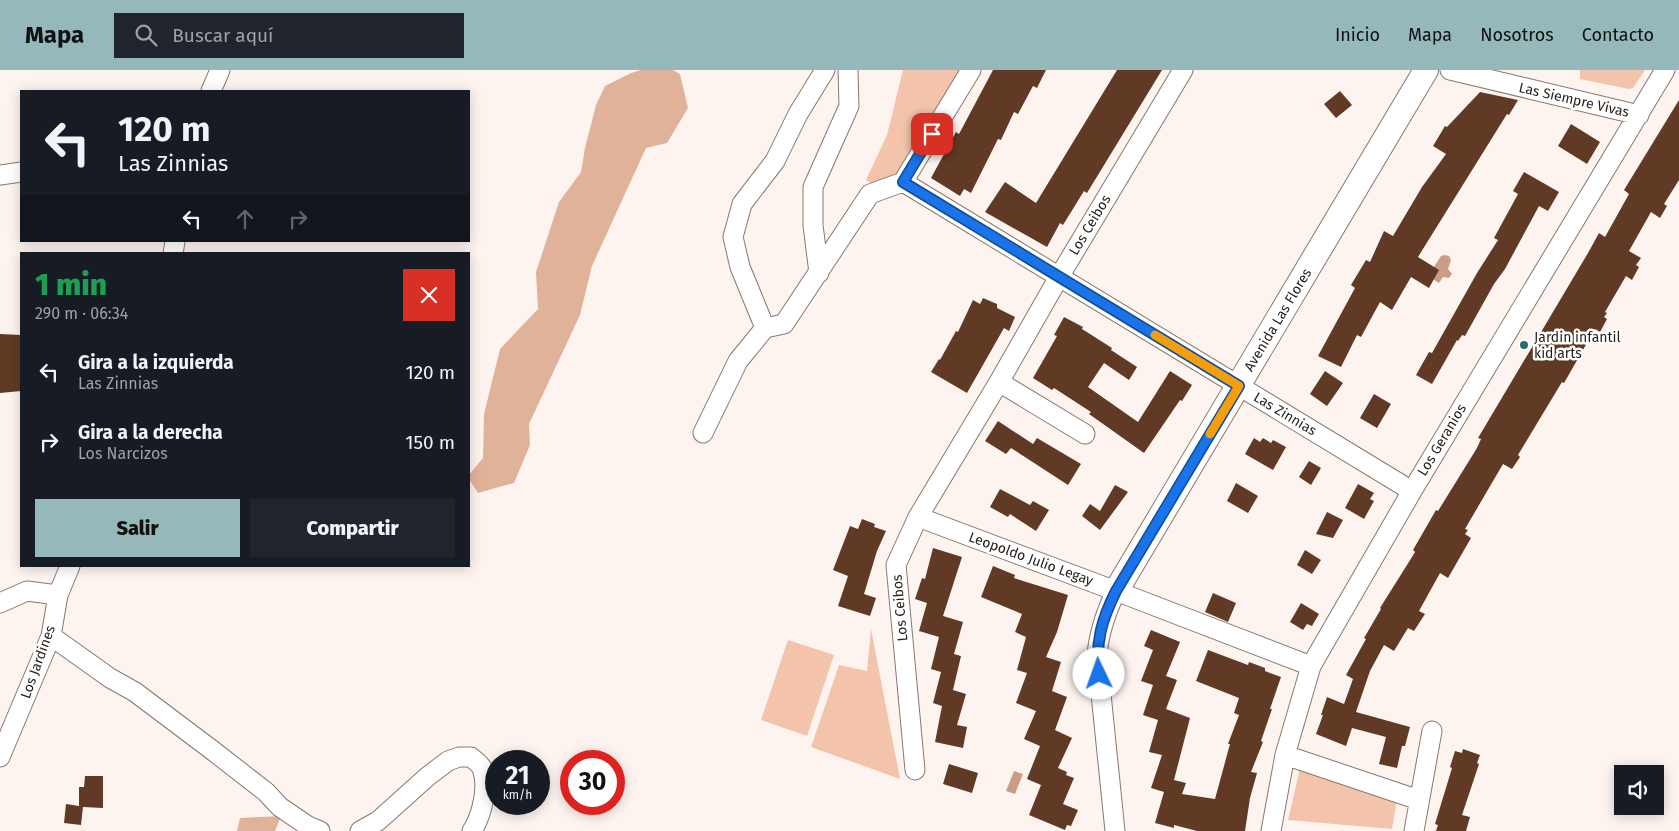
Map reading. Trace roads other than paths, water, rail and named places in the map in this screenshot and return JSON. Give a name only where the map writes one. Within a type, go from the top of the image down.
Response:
[{"type":"street","points":[[210,90],[220,70]]},
{"type":"street","points":[[765,328],[740,267],[733,237],[742,204],[775,161],[798,114],[825,70]]},
{"type":"street","points":[[819,273],[813,225],[813,187],[849,106],[848,70]]},
{"type":"street","points":[[703,433],[738,361],[765,328],[784,324],[870,194],[903,182],[971,70]]},
{"type":"street","name":"Los Ceibos","points":[[915,770],[896,565],[918,517],[1182,70]]},
{"type":"street","name":"Avenida Las Flores","points":[[1115,831],[1097,655],[1101,626],[1108,608],[1116,591],[1426,70]]},
{"type":"street","name":"Las Siempre Vivas","points":[[1450,70],[1638,115]]},
{"type":"street","name":"Los Geranios","points":[[1271,831],[1285,755],[1311,666],[1412,491],[1665,70]]},
{"type":"street","points":[[0,175],[20,172]]},
{"type":"street","name":"Las Zinnias","points":[[903,182],[1412,491]]},
{"type":"street","points":[[999,382],[1085,434]]},
{"type":"street","name":"Leopoldo Julio Legay","points":[[918,517],[1311,666]]},
{"type":"street","name":"Los Jardines","points":[[0,757],[51,636],[58,595],[70,567]]},
{"type":"street","points":[[0,604],[27,591],[58,595]]},
{"type":"street","points":[[51,636],[110,678],[135,692],[266,792],[280,807],[308,826],[320,831]]},
{"type":"street","points":[[1414,831],[1432,731]]},
{"type":"street","points":[[1285,755],[1419,800]]},
{"type":"street","points":[[360,831],[378,821],[426,777],[448,761],[459,757],[471,757],[481,767],[484,781],[479,820],[472,831]]},
{"type":"place","name":"Jardin infantil kid arts","points":[[1524,345]]}]
